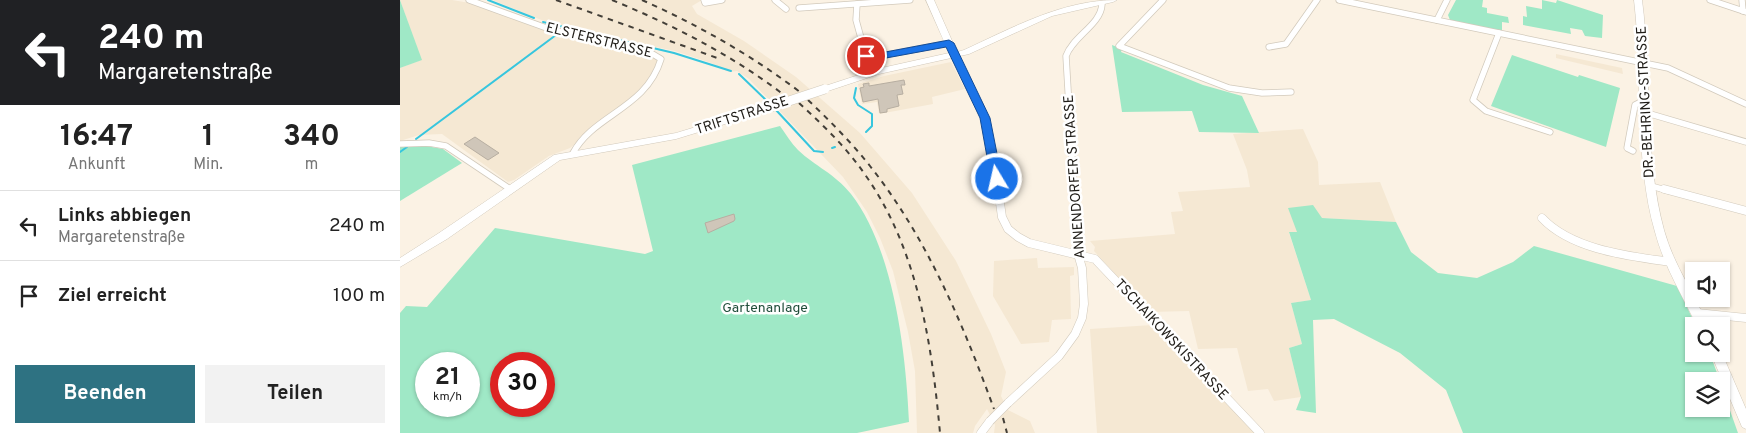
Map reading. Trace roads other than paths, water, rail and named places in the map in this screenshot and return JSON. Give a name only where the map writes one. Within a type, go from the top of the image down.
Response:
[{"type":"main road","points":[[930,0],[954,55]]},
{"type":"main road","points":[[1102,4],[1113,0]]},
{"type":"main road","name":"DR.-BEHRING-STRASSE","points":[[1638,0],[1647,113],[1646,144],[1651,186],[1660,232],[1671,262],[1698,317]]},
{"type":"main road","name":"TRIFTSTRASSE","points":[[400,263],[443,236],[553,158],[676,136],[877,72],[954,55],[999,39],[1050,14],[1102,4]]},
{"type":"main road","points":[[1720,362],[1746,423]]},
{"type":"street","name":"ELSTERSTRASSE","points":[[469,0],[540,27],[651,52],[661,59],[656,73],[632,102],[584,137],[575,147],[573,153]]},
{"type":"street","points":[[704,0],[705,3],[722,0]]},
{"type":"street","points":[[776,0],[786,9]]},
{"type":"street","points":[[799,8],[910,0]]},
{"type":"street","points":[[1163,0],[1119,46],[1229,88],[1256,93],[1291,92]]},
{"type":"street","points":[[1269,47],[1286,44],[1318,0]]},
{"type":"street","points":[[1339,0],[1673,70],[1746,104]]},
{"type":"street","points":[[1437,20],[1447,0]]},
{"type":"street","points":[[1710,0],[1744,11],[1742,0]]},
{"type":"street","points":[[857,4],[856,20],[866,56],[875,57],[949,43]]},
{"type":"street","name":"ANNENDORFER STRASSE","points":[[981,433],[990,421],[1071,339],[1082,318],[1083,289],[1081,257],[1078,254],[1066,56],[1071,44],[1101,13],[1102,4]]},
{"type":"street","points":[[1499,33],[1473,100],[1486,110],[1550,132]]},
{"type":"street","name":"TSCHAIKOWSKISTRASSE","points":[[954,55],[980,105],[988,126],[1002,217],[1006,226],[1014,234],[1029,242],[1095,259],[1260,433]]},
{"type":"street","points":[[1633,151],[1627,148],[1635,105],[1639,103]]},
{"type":"street","points":[[1647,113],[1746,142]]},
{"type":"street","points":[[400,144],[428,143],[446,146],[510,189]]},
{"type":"street","points":[[1651,186],[1746,211]]},
{"type":"street","points":[[1542,218],[1553,229],[1611,252],[1671,262]]},
{"type":"street","points":[[1697,314],[1746,318]]},
{"type":"waterway","points":[[488,0],[534,18]]},
{"type":"waterway","points":[[543,22],[674,53],[731,71]]},
{"type":"waterway","points":[[416,139],[556,35]]},
{"type":"waterway","points":[[739,74],[770,104]]},
{"type":"waterway","points":[[856,88],[854,98],[858,105],[872,114],[872,126],[866,132]]},
{"type":"waterway","points":[[776,110],[814,151],[823,152]]},
{"type":"waterway","points":[[400,152],[407,147]]},
{"type":"railway","points":[[556,0],[720,59]]},
{"type":"railway","points":[[612,0],[681,31],[725,55],[788,98]]},
{"type":"railway","points":[[642,0],[724,42],[800,92]]},
{"type":"railway","points":[[808,100],[863,157],[909,222],[942,283],[970,345],[994,409]]},
{"type":"railway","points":[[799,103],[835,138],[859,166],[884,205],[898,235],[920,299],[932,366],[940,433]]},
{"type":"railway","points":[[1003,418],[1007,433]]},
{"type":"park label","name":"Gartenanlage","points":[[765,308]]}]
